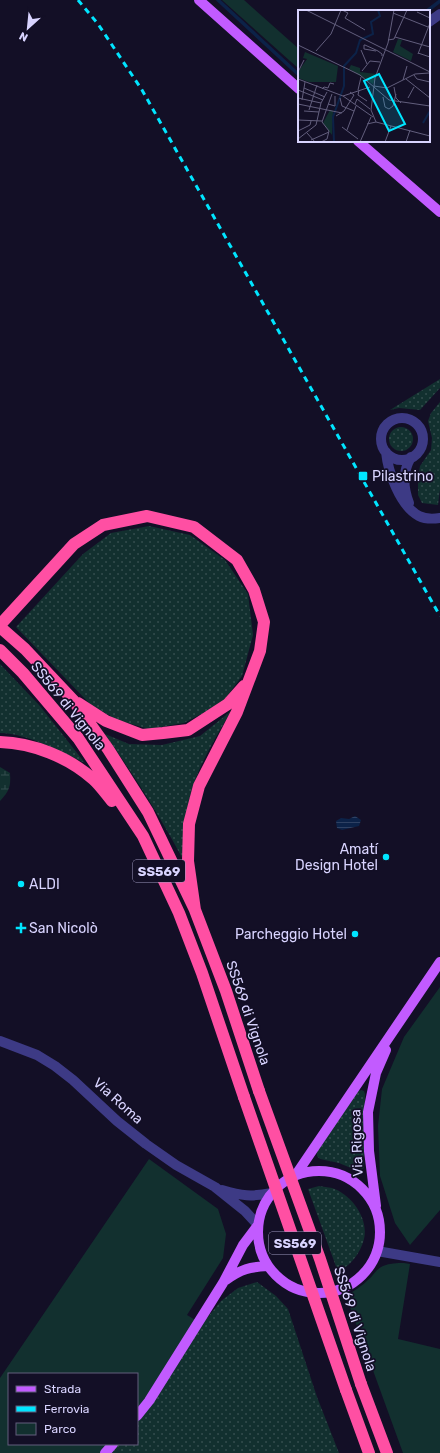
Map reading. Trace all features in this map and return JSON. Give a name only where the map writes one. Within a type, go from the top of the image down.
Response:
[{"type":"highway","points":[[0,626],[74,544],[103,525],[147,516],[194,527],[237,560],[254,590],[264,622],[260,651],[249,681],[236,712],[199,786],[189,824],[188,861],[195,910]]},
{"type":"highway","name":"SS569 di Vignola","points":[[0,626],[25,649],[73,700],[108,749],[148,812],[195,910],[226,991],[259,1091],[320,1259],[361,1384],[387,1453]]},
{"type":"highway","name":"SS569 di Vignola","points":[[0,650],[24,673],[78,738],[143,836],[179,913],[202,974],[369,1453]]},
{"type":"highway","points":[[73,700],[106,721],[142,735],[163,733],[188,730],[228,704],[249,681]]},
{"type":"highway","points":[[0,742],[15,742],[62,757],[94,780],[143,836]]},
{"type":"main road","points":[[199,0],[298,88]]},
{"type":"main road","points":[[359,142],[440,212]]},
{"type":"main road","name":"Via Rigosa","points":[[294,1176],[440,962]]},
{"type":"main road","name":"Via Rigosa","points":[[377,1214],[369,1151],[368,1112],[376,1073],[395,1028]]},
{"type":"main road","points":[[320,1171],[348,1178],[357,1184],[367,1195],[377,1214],[380,1232],[377,1251],[373,1262],[361,1276],[342,1289],[318,1293],[294,1288],[283,1281],[268,1266],[262,1255],[259,1243],[258,1225],[265,1203],[283,1183],[294,1176],[307,1172],[320,1171]]},
{"type":"main road","points":[[138,1415],[149,1402],[223,1283],[244,1245],[258,1225]]},
{"type":"main road","points":[[223,1283],[233,1275],[247,1268],[268,1266]]},
{"type":"main road","points":[[105,1453],[112,1445]]},
{"type":"street","points":[[430,21],[440,14]]},
{"type":"street","points":[[412,511],[405,489],[404,479],[406,465],[411,457],[420,448],[422,436],[417,425],[406,419],[393,420],[384,428],[381,440],[386,452],[387,465],[399,494],[412,511],[419,516],[430,519],[440,518]]},
{"type":"street","points":[[386,452],[391,457],[397,459],[405,460],[411,457]]},
{"type":"street","name":"Via Roma","points":[[0,1041],[36,1055],[55,1066],[73,1080],[117,1121],[176,1166],[215,1187],[239,1195],[254,1197],[272,1194]]},
{"type":"street","name":"Via Roma","points":[[215,1187],[245,1211],[258,1225]]},
{"type":"street","points":[[377,1251],[440,1262]]},
{"type":"green space","points":[[222,0],[244,0],[298,48],[298,68]]},
{"type":"green space","points":[[440,379],[440,388],[420,410],[399,408],[390,410]]},
{"type":"green space","points":[[440,402],[440,489],[438,505],[422,503],[418,495],[418,478],[420,466],[431,450],[432,438],[428,421],[431,413]]},
{"type":"green space","points":[[401,427],[410,430],[413,439],[410,448],[401,451],[392,448],[389,439],[392,430]]},
{"type":"green space","points":[[149,526],[190,535],[225,560],[248,594],[253,635],[242,676],[222,703],[184,723],[149,729],[117,720],[90,704],[16,627],[83,554],[111,533]]},
{"type":"green space","points":[[0,664],[40,706],[85,763],[54,748],[22,736],[0,733]]},
{"type":"green space","points":[[231,711],[200,768],[191,793],[185,827],[185,863],[147,797],[105,734],[129,744],[162,745],[200,736]]},
{"type":"green space","points":[[0,767],[10,773],[10,785],[6,794],[0,801]]},
{"type":"green space","points":[[440,987],[440,1210],[410,1245],[395,1223],[380,1176],[378,1126],[382,1089],[404,1037]]},
{"type":"green space","points":[[358,1090],[364,1091],[365,1094],[364,1168],[358,1171],[339,1163],[320,1159],[317,1156],[317,1152]]},
{"type":"green space","points":[[149,1159],[218,1209],[226,1234],[223,1258],[187,1315],[202,1324],[138,1418],[138,1373],[8,1373],[8,1445],[116,1445],[109,1453],[0,1453],[0,1378]]},
{"type":"green space","points":[[319,1186],[332,1188],[346,1196],[357,1208],[364,1223],[364,1239],[360,1250],[347,1266],[338,1272],[308,1189]]},
{"type":"green space","points":[[391,1264],[410,1264],[398,1339],[440,1349],[440,1453],[403,1453],[346,1296],[364,1284],[381,1267]]},
{"type":"green space","points":[[257,1282],[276,1296],[288,1309],[317,1397],[339,1453],[109,1453],[116,1445],[138,1445],[138,1418],[202,1324],[221,1301],[238,1288]]},
{"type":"water","points":[[355,816],[361,820],[359,826],[342,830],[337,828],[336,821],[341,818],[349,819]]},
{"type":"waterway","points":[[218,0],[298,74]]},
{"type":"waterway","points":[[428,10],[440,1]]},
{"type":"railway","points":[[78,0],[98,24],[142,90],[440,616]]},
{"type":"place","name":"Pilastrino","points":[[363,476]]},
{"type":"place","name":"Amatí Design Hotel","points":[[386,857]]},
{"type":"place","name":"ALDI","points":[[21,884]]},
{"type":"place","name":"San Nicolò","points":[[21,928]]},
{"type":"place","name":"Parcheggio Hotel","points":[[355,934]]}]
